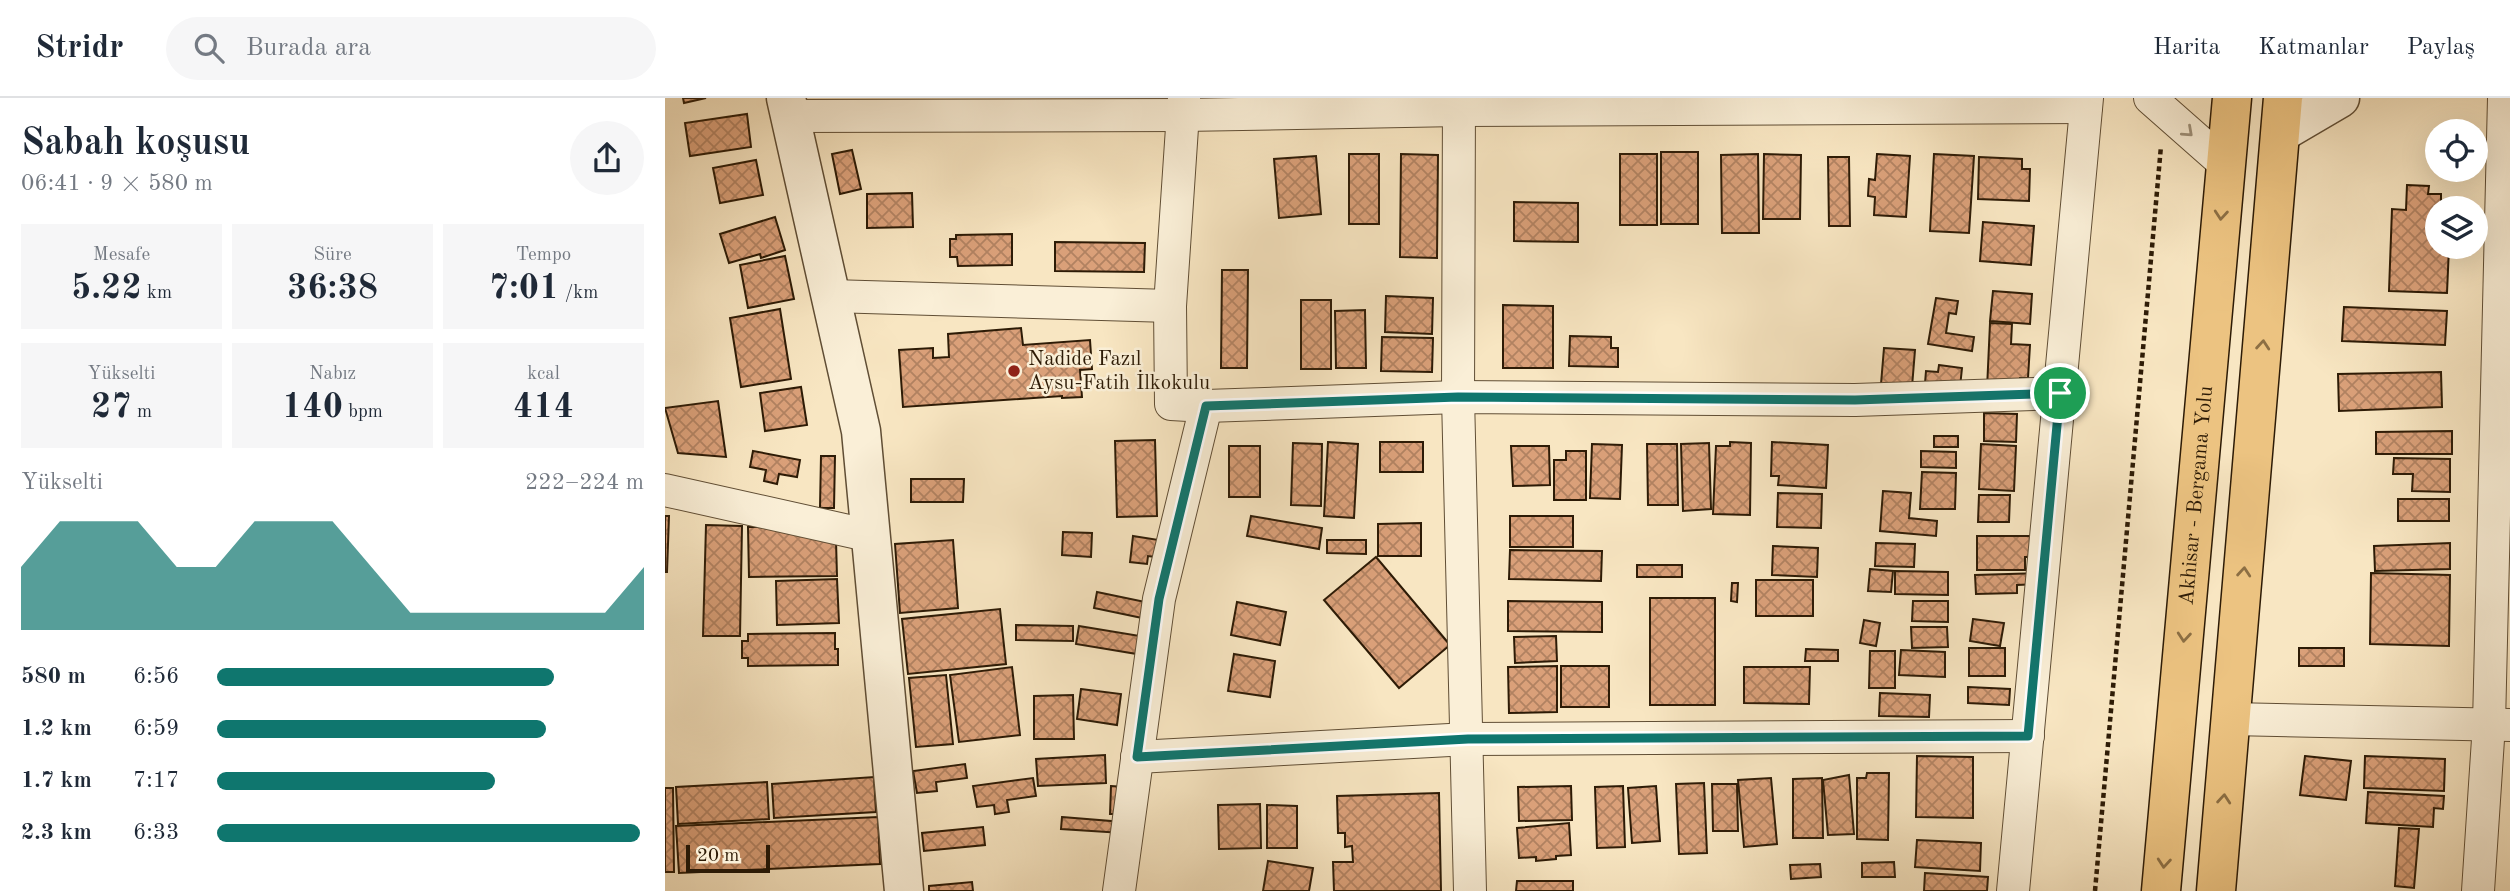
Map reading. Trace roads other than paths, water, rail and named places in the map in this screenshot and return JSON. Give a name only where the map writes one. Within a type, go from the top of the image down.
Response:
[{"type":"main road","name":"Akhisar - Bergama Yolu","points":[[2161,891],[2232,98]]},
{"type":"main road","points":[[2216,891],[2283,115]]},
{"type":"street","points":[[2150,98],[2226,165]]},
{"type":"street","points":[[2283,115],[2340,98]]},
{"type":"street","points":[[2478,891],[2500,725],[2504,98]]},
{"type":"street","points":[[904,891],[861,431],[788,107],[2087,103],[2013,891]]},
{"type":"street","points":[[1459,104],[1458,397],[1470,891]]},
{"type":"street","points":[[1184,107],[1170,306],[1171,404],[1206,406],[1458,397],[1855,400],[2060,393]]},
{"type":"street","points":[[831,296],[1170,306]]},
{"type":"street","points":[[1119,891],[1159,599],[1206,406]]},
{"type":"street","points":[[665,490],[871,536]]},
{"type":"street","points":[[2231,719],[2500,725]]},
{"type":"street","points":[[1137,757],[1468,739],[2028,736]]},
{"type":"place","name":"Nadide Fazıl Aysu-Fatih İlkokulu","points":[[1014,371]]}]
